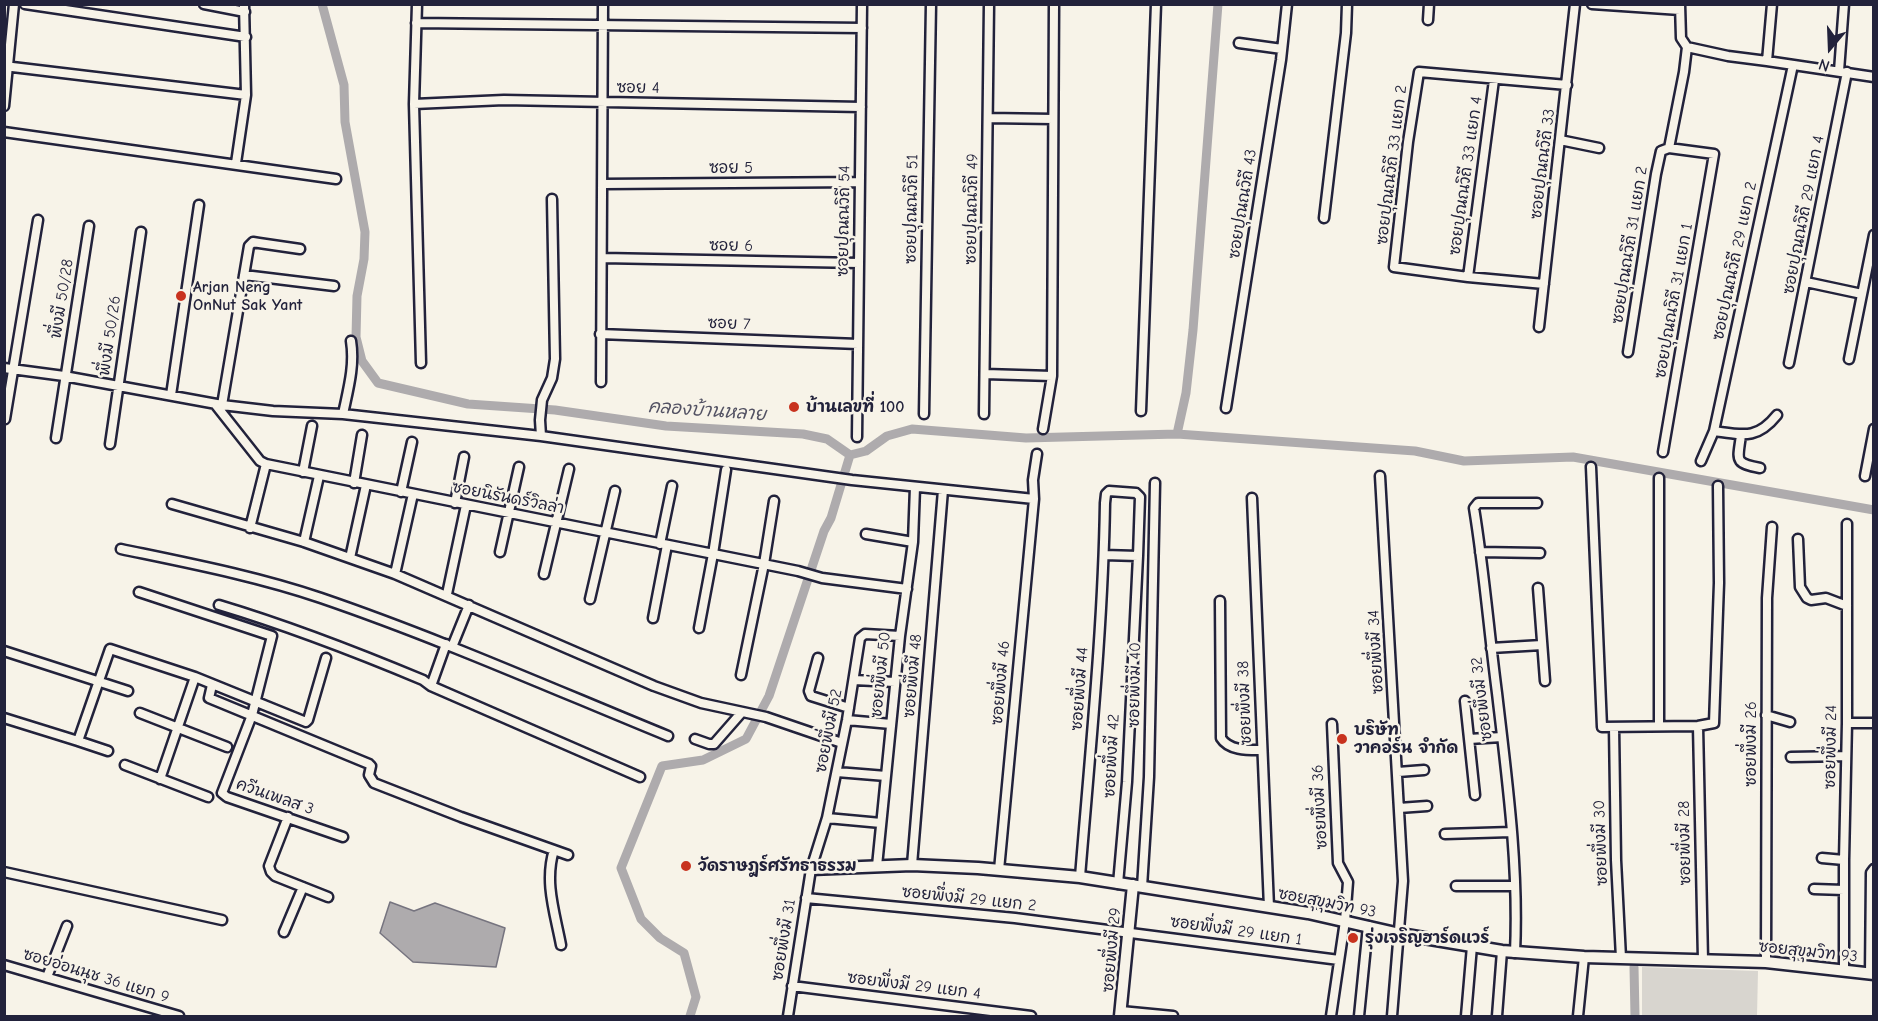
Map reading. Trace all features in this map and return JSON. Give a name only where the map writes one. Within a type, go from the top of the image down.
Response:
[{"type":"street","points":[[4,106],[6,66],[14,4]]},
{"type":"street","points":[[25,4],[246,37]]},
{"type":"street","points":[[204,4],[245,8],[246,95],[236,163]]},
{"type":"street","points":[[417,4],[414,104],[422,363]]},
{"type":"street","points":[[601,382],[603,4]]},
{"type":"street","name":"ซอยปุณณวิถี 54","points":[[857,437],[862,4]]},
{"type":"street","name":"ซอยปุณณวิถี 51","points":[[924,414],[931,4]]},
{"type":"street","name":"ซอยปุณณวิถี 49","points":[[984,414],[989,4]]},
{"type":"street","points":[[1043,429],[1052,376],[1054,4]]},
{"type":"street","points":[[1141,411],[1156,4]]},
{"type":"street","name":"ซอยปุณณวิถี 43","points":[[1226,408],[1287,4]]},
{"type":"street","points":[[1324,218],[1346,33],[1347,4]]},
{"type":"street","points":[[1428,20],[1429,4]]},
{"type":"street","name":"ซอยปุณณวิถี 33","points":[[1539,327],[1575,4]]},
{"type":"street","points":[[1592,4],[1680,7],[1681,38],[1686,47],[1682,83],[1669,148]]},
{"type":"street","points":[[1767,61],[1772,4]]},
{"type":"street","name":"ซอยปุณณวิถี 29 แยก 4","points":[[1789,363],[1806,282],[1843,72],[1844,4]]},
{"type":"street","points":[[417,23],[862,28]]},
{"type":"street","points":[[1239,43],[1282,49]]},
{"type":"street","points":[[1686,47],[1728,56],[1874,77]]},
{"type":"street","name":"ซอยปุณณวิถี 29 แยก 2","points":[[1701,461],[1714,431],[1793,65]]},
{"type":"street","points":[[6,66],[246,95]]},
{"type":"street","name":"ซอยปุณณวิถี 33 แยก 2","points":[[1394,267],[1408,142],[1419,72],[1567,85]]},
{"type":"street","name":"ซอยปุณณวิถี 33 แยก 4","points":[[1468,277],[1494,80]]},
{"type":"street","name":"ซอย 4","points":[[414,104],[504,100],[861,107]]},
{"type":"street","points":[[988,118],[1053,119]]},
{"type":"street","points":[[4,132],[236,163],[336,179]]},
{"type":"street","points":[[1560,140],[1599,148]]},
{"type":"street","name":"ซอยปุณณวิถี 31 แยก 1","points":[[1663,452],[1714,154],[1669,148]]},
{"type":"street","name":"ซอยปุณณวิถี 31 แยก 2","points":[[1628,352],[1656,174],[1661,151],[1669,148]]},
{"type":"street","name":"ซอย 5","points":[[603,184],[860,182]]},
{"type":"street","points":[[542,436],[540,420],[542,400],[552,378],[555,359],[552,199]]},
{"type":"street","points":[[171,395],[198,206]]},
{"type":"street","points":[[5,419],[9,369],[38,220]]},
{"type":"street","name":"พึ่งมี 50/28","points":[[56,438],[89,226]]},
{"type":"street","name":"พึ่งมี 50/26","points":[[110,444],[141,232]]},
{"type":"street","points":[[1849,359],[1874,235]]},
{"type":"street","points":[[250,528],[266,464],[260,461],[218,404],[249,246],[253,242],[300,249]]},
{"type":"street","name":"ซอย 6","points":[[603,258],[859,263]]},
{"type":"street","name":"ซอยปุณณวิถี 33 แยก 4","points":[[1394,267],[1544,284]]},
{"type":"street","points":[[244,275],[334,286]]},
{"type":"street","points":[[1806,282],[1862,294]]},
{"type":"street","name":"ซอย 7","points":[[600,334],[858,344]]},
{"type":"street","points":[[343,414],[351,372],[351,341]]},
{"type":"street","points":[[9,369],[64,376],[218,404],[273,411],[343,414],[542,436],[852,480],[1034,500]]},
{"type":"street","points":[[985,374],[1052,376]]},
{"type":"street","points":[[1714,431],[1741,435],[1755,434],[1764,429],[1777,415]]},
{"type":"street","points":[[303,472],[312,426]]},
{"type":"street","points":[[1865,476],[1874,429]]},
{"type":"street","points":[[354,483],[362,435]]},
{"type":"street","points":[[1741,435],[1738,457],[1740,462],[1760,468]]},
{"type":"street","points":[[401,492],[412,442]]},
{"type":"street","name":"ซอยพึ่งมี 46","points":[[999,870],[1037,454]]},
{"type":"street","points":[[455,503],[464,457]]},
{"type":"street","name":"ซอยนิรันดร์วิลล่า","points":[[266,464],[764,564],[822,578],[907,589]]},
{"type":"street","points":[[500,552],[519,467]]},
{"type":"street","points":[[1591,467],[1602,727],[1698,726],[1712,724],[1715,718],[1719,584],[1718,486]]},
{"type":"street","points":[[544,574],[569,469]]},
{"type":"street","points":[[699,628],[726,470]]},
{"type":"street","points":[[304,542],[319,476]]},
{"type":"street","name":"ซอยพึ่งมี 34","points":[[1380,476],[1398,772],[1402,881],[1400,933],[1392,1017]]},
{"type":"street","points":[[1659,478],[1659,726]]},
{"type":"street","name":"ซอยพึ่งมี 40","points":[[1138,886],[1149,777],[1155,483]]},
{"type":"street","points":[[350,558],[366,485]]},
{"type":"street","points":[[653,618],[672,486]]},
{"type":"street","name":"ซอยพึ่งมี 50","points":[[877,866],[900,636],[913,542],[915,487]]},
{"type":"street","name":"ซอยพึ่งมี 48","points":[[912,865],[944,490]]},
{"type":"street","points":[[590,599],[615,491]]},
{"type":"street","name":"ซอยพึ่งมี 42","points":[[1105,502],[1109,491],[1139,495],[1127,782],[1118,884]]},
{"type":"street","points":[[395,574],[413,494]]},
{"type":"street","name":"ซอยพึ่งมี 38","points":[[1252,498],[1269,907]]},
{"type":"street","points":[[741,675],[764,564],[774,501]]},
{"type":"street","name":"ซอยพึ่งมี 44","points":[[1080,878],[1104,555],[1105,502]]},
{"type":"street","name":"ซอยพึ่งมี 32","points":[[1515,953],[1515,886],[1511,832],[1475,505],[1478,503],[1537,503]]},
{"type":"street","points":[[172,504],[304,542],[395,574],[447,594],[654,686],[701,703],[766,717],[842,743]]},
{"type":"street","points":[[447,594],[466,505]]},
{"type":"street","name":"ซอยพึ่งมี 24","points":[[1844,971],[1848,723],[1847,524]]},
{"type":"street","name":"ซอยพึ่งมี 26","points":[[1766,962],[1767,598],[1772,527]]},
{"type":"street","points":[[866,534],[913,542]]},
{"type":"street","points":[[1798,539],[1802,592],[1811,600],[1826,598],[1847,606]]},
{"type":"street","points":[[121,549],[224,570],[320,597],[449,646],[668,736]]},
{"type":"street","points":[[1480,552],[1540,552]]},
{"type":"street","points":[[1104,555],[1138,556]]},
{"type":"street","points":[[1539,588],[1545,681]]},
{"type":"street","name":"ควีนเพลส 3","points":[[139,592],[272,636],[252,715],[222,793],[227,797],[343,837]]},
{"type":"street","points":[[1220,601],[1221,738],[1223,743],[1237,748],[1262,750]]},
{"type":"street","points":[[219,605],[270,620],[336,644],[423,680],[431,686],[640,777]]},
{"type":"street","points":[[431,686],[469,605]]},
{"type":"street","name":"ซอยพึ่งมี 52","points":[[811,869],[827,818],[837,772],[862,634],[900,636]]},
{"type":"street","points":[[1491,648],[1542,645]]},
{"type":"street","points":[[78,741],[108,651],[111,648],[195,677],[212,686],[306,722],[326,658]]},
{"type":"street","points":[[4,651],[128,691]]},
{"type":"street","points":[[818,658],[809,691],[811,696],[849,708]]},
{"type":"street","points":[[160,780],[195,677]]},
{"type":"street","points":[[854,680],[895,682]]},
{"type":"street","points":[[212,686],[209,698],[369,764],[371,766],[369,775],[374,783],[568,855]]},
{"type":"street","points":[[1465,701],[1475,795]]},
{"type":"street","points":[[695,739],[714,744],[742,712]]},
{"type":"street","points":[[140,713],[226,747]]},
{"type":"street","points":[[1766,715],[1790,722]]},
{"type":"street","points":[[4,718],[108,751]]},
{"type":"street","points":[[847,720],[891,724]]},
{"type":"street","points":[[1848,723],[1874,723]]},
{"type":"street","name":"ซอยพึ่งมี 36","points":[[1331,1017],[1345,921],[1348,882],[1338,862],[1332,724]]},
{"type":"street","name":"ซอยพึ่งมี 28","points":[[1698,726],[1703,960]]},
{"type":"street","name":"ซอยพึ่งมี 30","points":[[1614,727],[1616,861],[1621,958]]},
{"type":"street","points":[[1469,739],[1502,737]]},
{"type":"street","points":[[1791,757],[1846,756]]},
{"type":"street","points":[[125,765],[208,797]]},
{"type":"street","points":[[1398,772],[1424,771]]},
{"type":"street","points":[[837,772],[886,776]]},
{"type":"street","points":[[1399,808],[1427,806]]},
{"type":"street","points":[[288,817],[269,866],[271,872],[275,876],[328,897]]},
{"type":"street","points":[[827,818],[881,823]]},
{"type":"street","points":[[1445,834],[1511,832]]},
{"type":"street","points":[[554,850],[549,866],[549,883],[561,945]]},
{"type":"street","points":[[1822,858],[1844,860]]},
{"type":"street","name":"ซอยสุขุมวิท 93","points":[[811,869],[912,865],[1080,878],[1269,907],[1515,953],[1766,962],[1872,974]]},
{"type":"street","name":"ซอยพึ่งมี 31","points":[[788,1017],[811,869]]},
{"type":"street","points":[[1872,974],[1871,873],[1874,869]]},
{"type":"street","points":[[4,872],[222,920]]},
{"type":"street","name":"ซอยพึ่งมี 29","points":[[1121,1014],[1128,932],[1138,886]]},
{"type":"street","points":[[1456,886],[1515,886]]},
{"type":"street","points":[[284,932],[303,887]]},
{"type":"street","points":[[1815,889],[1844,890]]},
{"type":"street","name":"ซอยพึ่งมี 29 แยก 2","points":[[806,898],[1015,918],[1128,932]]},
{"type":"street","points":[[48,977],[67,926]]},
{"type":"street","points":[[1359,1017],[1368,926]]},
{"type":"street","name":"ซอยพึ่งมี 29 แยก 1","points":[[1128,932],[1339,960]]},
{"type":"street","points":[[1466,1017],[1472,946]]},
{"type":"street","points":[[1497,1017],[1502,951]]},
{"type":"street","points":[[1578,1017],[1584,957]]},
{"type":"street","name":"ซอยอ่อนนุช 36 แยก 9","points":[[4,965],[179,1017]]},
{"type":"street","name":"ซอยพึ่งมี 29 แยก 4","points":[[792,986],[1032,1017]]},
{"type":"street","points":[[1121,1014],[1173,1017]]},
{"type":"shaded area","points":[[390,902],[414,911],[435,903],[505,928],[496,967],[413,962],[380,933]]},
{"type":"shaded area","points":[[1642,967],[1758,971],[1757,1016],[1642,1016]]},
{"type":"waterway","name":"คลองบ้านหลาย","points":[[322,4],[344,85],[345,122],[365,232],[364,259],[357,296],[356,337],[362,361],[378,383],[468,404],[555,410],[666,426],[803,434],[827,439],[850,455],[831,518],[824,531],[769,696],[746,739],[703,760],[662,766],[621,868],[641,919],[660,938],[684,953],[696,997],[690,1016]]},
{"type":"waterway","points":[[1177,434],[1186,393],[1193,330],[1218,4]]},
{"type":"waterway","points":[[850,455],[866,451],[887,436],[912,429],[1026,438],[1177,434],[1415,451],[1464,461],[1573,457],[1874,510]]},
{"type":"waterway","points":[[1634,967],[1635,1016]]},
{"type":"place","name":"Arjan Neng OnNut Sak Yant","points":[[181,296]]},
{"type":"place","name":"บ้านเลขที่ 100","points":[[794,407]]},
{"type":"place","name":"บริษัท วาคอร์น จำกัด","points":[[1342,739]]},
{"type":"place","name":"วัดราษฎร์ศรัทธาธรรม","points":[[686,866]]},
{"type":"place","name":"รุ่งเจริญฮาร์ดแวร์","points":[[1353,938]]}]
